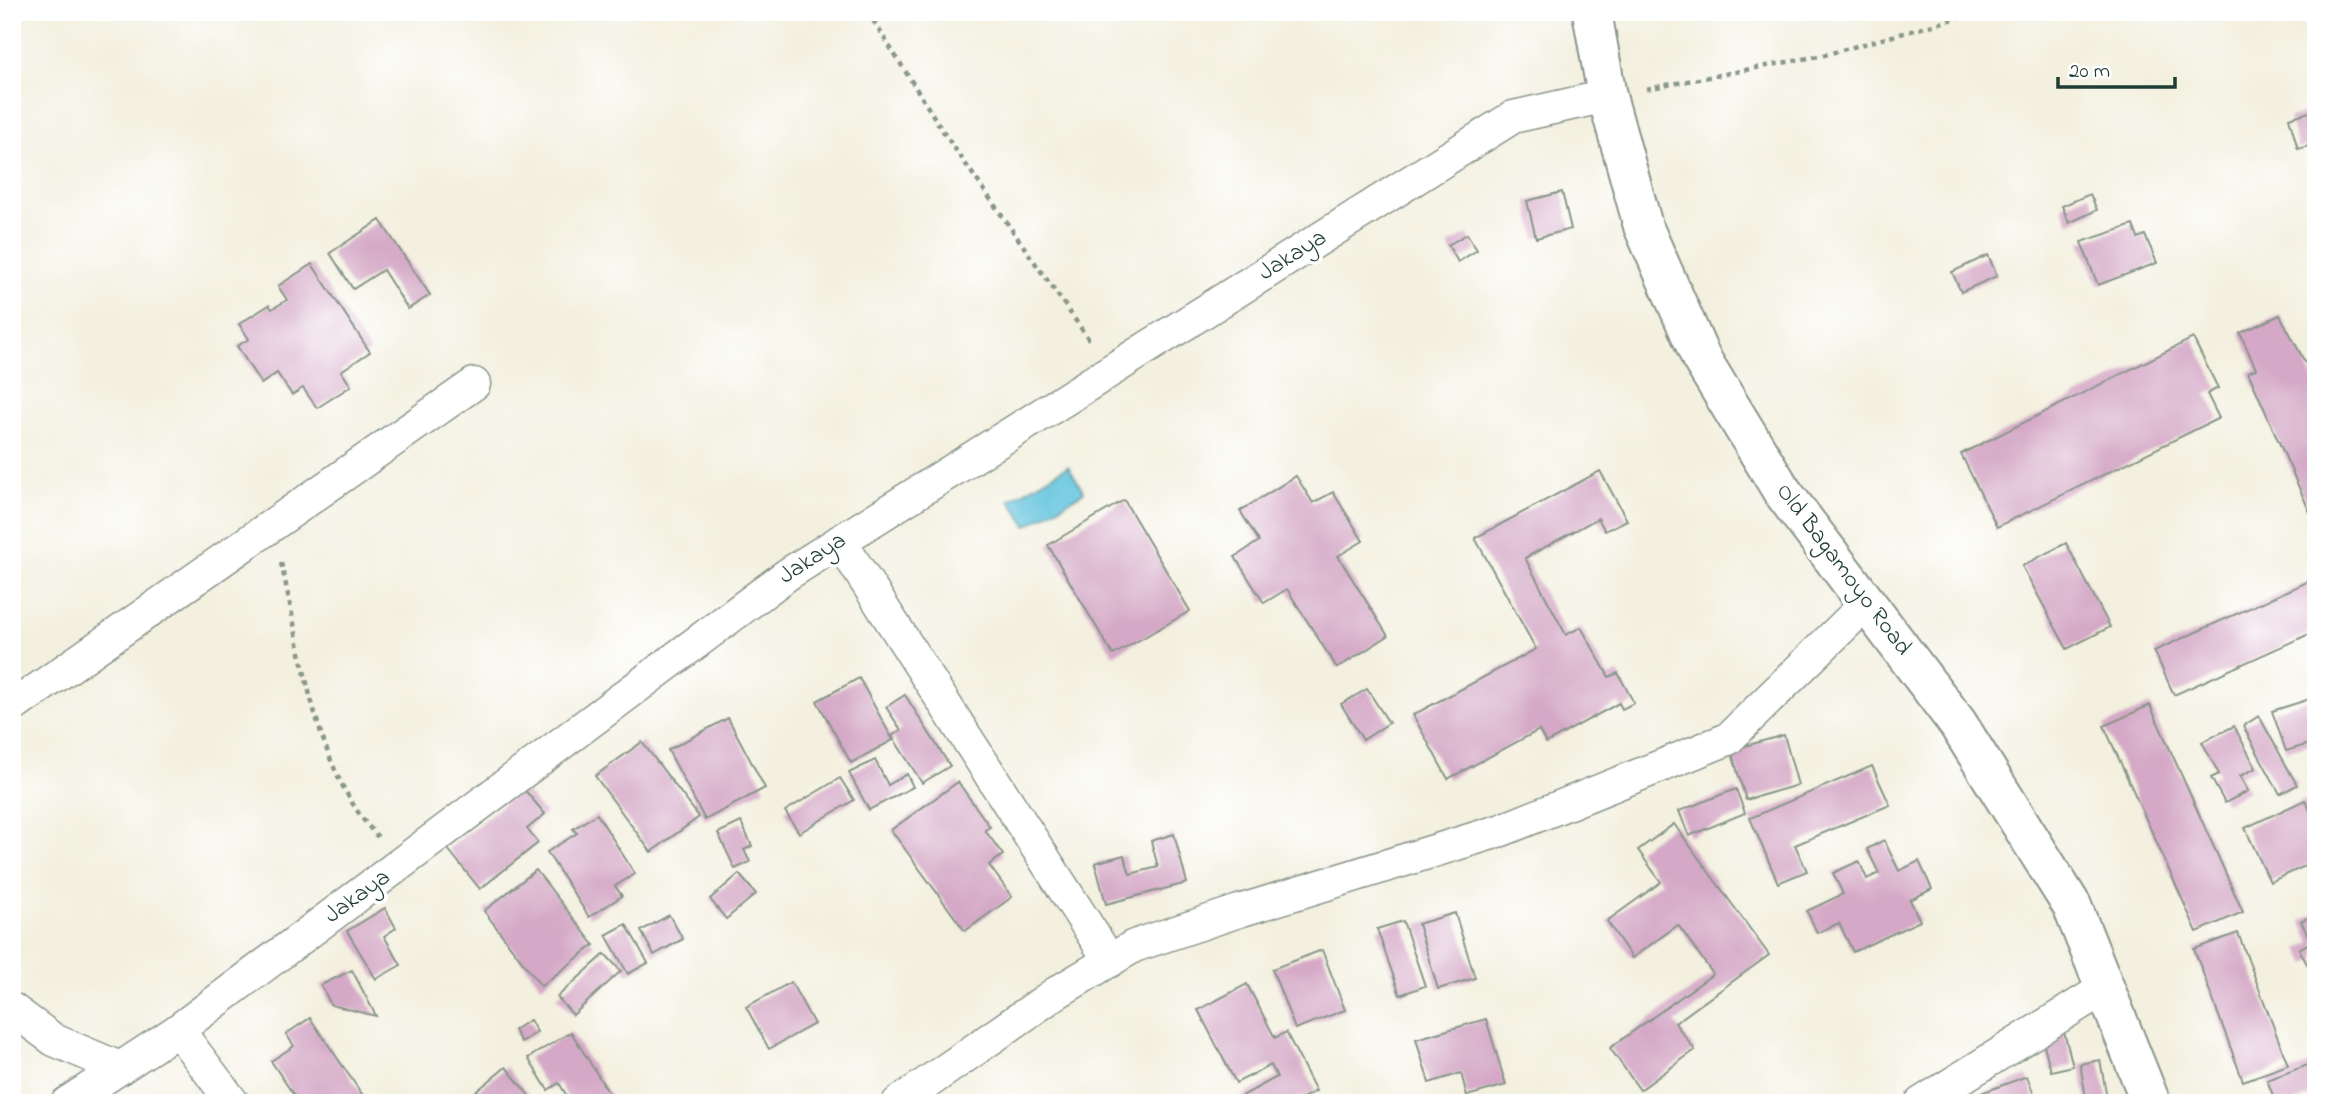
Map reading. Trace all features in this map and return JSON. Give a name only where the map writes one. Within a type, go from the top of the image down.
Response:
[{"type":"street","name":"Old Bagamoyo Road","points":[[1592,12],[1607,96],[1643,226],[1701,358],[1782,491],[1958,724],[2072,906],[2151,1103]]},
{"type":"street","name":"Jakaya","points":[[67,1103],[178,1030],[403,864],[605,708],[788,574],[1513,117],[1607,96]]},
{"type":"street","points":[[12,707],[474,384]]},
{"type":"street","points":[[840,541],[1110,961]]},
{"type":"street","points":[[898,1103],[1056,993],[1134,946],[1238,911],[1502,830],[1728,739],[1867,603]]},
{"type":"street","points":[[1921,1103],[2105,988]]},
{"type":"street","points":[[12,1009],[54,1040],[120,1068]]},
{"type":"street","points":[[178,1030],[233,1103]]},
{"type":"path","points":[[867,12],[946,136],[1111,370]]},
{"type":"path","points":[[1607,96],[1824,55],[1979,12]]},
{"type":"path","points":[[272,525],[322,737],[358,815],[403,864]]},
{"type":"water","points":[[1068,466],[1084,492],[1027,526],[1010,500]]},
{"type":"building","points":[[2316,110],[2316,144],[2298,149],[2289,118]]},
{"type":"building","points":[[1562,192],[1571,229],[1536,238],[1527,201]]},
{"type":"building","points":[[2090,194],[2097,210],[2069,223],[2062,206]]},
{"type":"building","points":[[380,220],[430,295],[408,309],[383,270],[353,289],[330,253]]},
{"type":"building","points":[[2133,225],[2138,238],[2145,235],[2157,263],[2098,285],[2081,242]]},
{"type":"building","points":[[1467,234],[1477,250],[1458,262],[1448,245]]},
{"type":"building","points":[[1988,255],[1997,276],[1961,292],[1952,272]]},
{"type":"building","points":[[312,264],[370,352],[341,371],[351,386],[317,408],[303,388],[292,395],[277,373],[261,384],[237,346],[249,339],[239,324],[269,305],[272,309],[287,300],[278,286]]},
{"type":"building","points":[[2280,315],[2316,383],[2316,526],[2248,372],[2256,369],[2240,333]]},
{"type":"building","points":[[2193,338],[2218,388],[2207,394],[2219,418],[1997,527],[1961,454]]},
{"type":"building","points":[[1600,471],[1627,520],[1605,531],[1598,518],[1525,558],[1566,635],[1581,627],[1609,677],[1618,673],[1634,703],[1622,709],[1619,703],[1546,743],[1539,730],[1448,779],[1413,715],[1536,649],[1475,538]]},
{"type":"building","points":[[1296,476],[1313,503],[1333,492],[1363,541],[1338,556],[1388,636],[1337,668],[1287,589],[1264,603],[1235,557],[1259,541],[1240,511]]},
{"type":"building","points":[[1124,500],[1190,611],[1113,655],[1048,545]]},
{"type":"building","points":[[2066,543],[2110,627],[2067,649],[2022,566]]},
{"type":"building","points":[[2316,578],[2316,631],[2174,695],[2154,651]]},
{"type":"building","points":[[859,678],[893,740],[851,763],[817,701]]},
{"type":"building","points":[[1367,689],[1389,723],[1363,740],[1341,704]]},
{"type":"building","points":[[905,695],[950,766],[922,783],[892,736],[901,730],[886,707]]},
{"type":"building","points":[[2316,697],[2316,742],[2286,751],[2272,711]]},
{"type":"building","points":[[2150,705],[2243,912],[2197,932],[2104,726]]},
{"type":"building","points":[[2259,716],[2297,785],[2280,794],[2243,726]]},
{"type":"building","points":[[728,718],[765,788],[705,820],[668,750]]},
{"type":"building","points":[[2234,726],[2256,768],[2240,776],[2248,791],[2225,803],[2211,778],[2219,774],[2202,742]]},
{"type":"building","points":[[1784,735],[1798,785],[1746,800],[1731,750]]},
{"type":"building","points":[[642,742],[699,817],[651,852],[595,776]]},
{"type":"building","points":[[875,760],[888,785],[907,774],[913,787],[869,810],[849,773]]},
{"type":"building","points":[[1872,766],[1890,805],[1795,845],[1807,871],[1778,883],[1750,818]]},
{"type":"building","points":[[2316,768],[2316,784],[2309,771]]},
{"type":"building","points":[[840,778],[854,800],[799,833],[785,811]]},
{"type":"building","points":[[958,782],[990,827],[985,830],[1003,855],[989,865],[1012,897],[965,931],[891,830]]},
{"type":"building","points":[[523,788],[545,814],[527,829],[538,843],[480,889],[448,849]]},
{"type":"building","points":[[1736,789],[1745,813],[1689,836],[1679,811]]},
{"type":"building","points":[[2305,800],[2316,822],[2316,861],[2270,882],[2245,828]]},
{"type":"building","points":[[597,814],[635,874],[615,886],[622,896],[589,917],[547,852],[577,833],[573,829]]},
{"type":"building","points":[[741,822],[752,846],[744,850],[750,862],[735,869],[718,833]]},
{"type":"building","points":[[1674,824],[1769,955],[1675,1023],[1695,1050],[1640,1090],[1610,1048],[1713,974],[1678,925],[1632,958],[1607,921],[1661,882],[1638,850]]},
{"type":"building","points":[[1174,834],[1187,883],[1106,904],[1095,863],[1124,855],[1130,874],[1158,867],[1151,841]]},
{"type":"building","points":[[1884,840],[1899,871],[1919,861],[1932,889],[1910,900],[1920,921],[1853,952],[1839,923],[1817,933],[1807,911],[1843,894],[1833,873],[1859,861],[1867,879],[1879,873],[1867,849]]},
{"type":"building","points":[[536,870],[594,945],[541,986],[484,911]]},
{"type":"building","points":[[739,874],[756,894],[726,919],[710,899]]},
{"type":"building","points":[[385,908],[396,928],[384,936],[401,965],[376,979],[347,931]]},
{"type":"building","points":[[1455,913],[1475,978],[1438,989],[1418,924]]},
{"type":"building","points":[[2316,914],[2316,965],[2314,960],[2307,964],[2299,949],[2311,942],[2301,921]]},
{"type":"building","points":[[669,915],[683,939],[654,955],[641,931]]},
{"type":"building","points":[[1403,921],[1425,986],[1400,995],[1377,929]]},
{"type":"building","points":[[626,924],[648,963],[628,974],[606,935]]},
{"type":"building","points":[[2238,933],[2288,1065],[2243,1081],[2194,949]]},
{"type":"building","points":[[1322,950],[1345,1010],[1295,1029],[1272,969]]},
{"type":"building","points":[[605,954],[621,971],[573,1015],[557,997]]},
{"type":"building","points":[[352,970],[376,1016],[331,1005],[321,985]]},
{"type":"building","points":[[791,982],[814,1024],[769,1049],[746,1007]]},
{"type":"building","points":[[1247,984],[1275,1038],[1286,1032],[1316,1091],[1293,1103],[1246,1103],[1242,1096],[1277,1077],[1271,1065],[1236,1083],[1198,1010]]},
{"type":"building","points":[[310,1018],[368,1103],[299,1103],[271,1061],[294,1046],[286,1034]]},
{"type":"building","points":[[1486,1019],[1506,1085],[1467,1096],[1461,1073],[1429,1083],[1416,1039]]},
{"type":"building","points":[[530,1020],[537,1032],[521,1042],[514,1030]]},
{"type":"building","points":[[571,1032],[615,1103],[571,1103],[559,1083],[548,1090],[528,1058]]},
{"type":"building","points":[[2064,1032],[2073,1066],[2051,1071],[2042,1038]]},
{"type":"building","points":[[2100,1060],[2108,1103],[2087,1103],[2080,1064]]},
{"type":"building","points":[[2316,1062],[2316,1094],[2293,1103],[2276,1103],[2267,1080]]},
{"type":"building","points":[[506,1067],[535,1103],[462,1103]]},
{"type":"building","points":[[2027,1076],[2037,1103],[1957,1103],[1957,1102]]}]
